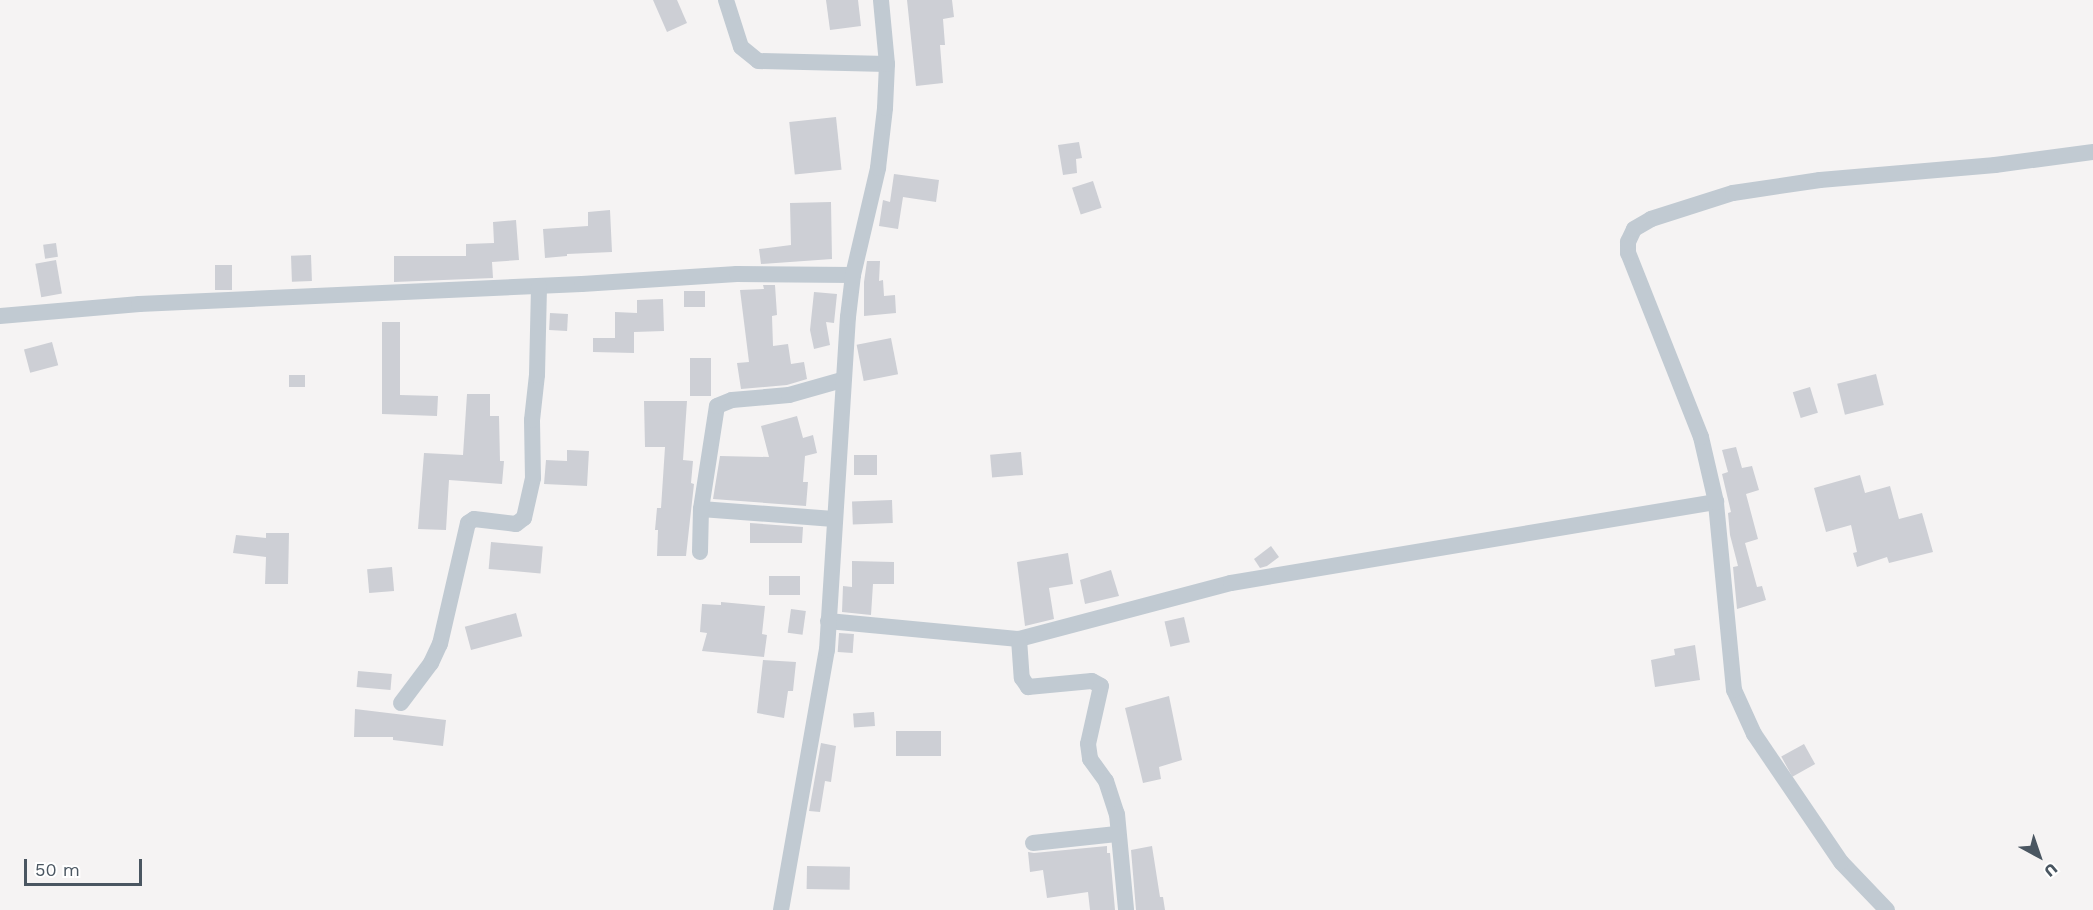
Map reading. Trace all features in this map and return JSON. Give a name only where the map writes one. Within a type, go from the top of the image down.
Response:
[{"type":"street","points":[[726,0],[741,47],[748,56],[758,61],[887,64]]},
{"type":"street","points":[[781,910],[827,650],[842,380],[853,275],[878,168],[887,64],[881,0]]},
{"type":"street","points":[[1887,910],[1841,862],[1754,734],[1734,690],[1716,502],[1701,437],[1628,253],[1628,242],[1634,229],[1651,219],[1733,193],[1820,180],[1995,165],[2093,152]]},
{"type":"street","points":[[0,316],[139,304],[539,286],[737,273],[853,275]]},
{"type":"street","points":[[401,703],[431,663],[440,644],[468,523],[474,519],[516,524],[524,518],[533,478],[532,420],[537,375],[539,286]]},
{"type":"street","points":[[700,552],[700,509],[717,406],[732,400],[789,395],[842,380]]},
{"type":"street","points":[[828,621],[1019,639],[1231,583],[1716,502]]},
{"type":"street","points":[[700,509],[834,519]]},
{"type":"street","points":[[1019,639],[1022,678],[1028,687],[1092,681],[1101,686],[1088,744],[1090,759],[1106,781],[1117,814],[1117,834],[1126,910]]},
{"type":"street","points":[[1033,843],[1117,834]]},
{"type":"building","points":[[653,0],[677,0],[687,23],[667,32]]},
{"type":"building","points":[[826,0],[858,0],[861,26],[830,30]]},
{"type":"building","points":[[907,0],[952,0],[954,17],[943,19],[945,45],[940,45],[943,83],[916,86]]},
{"type":"building","points":[[836,117],[842,170],[795,175],[789,122]]},
{"type":"building","points":[[1079,142],[1082,158],[1076,159],[1077,173],[1063,175],[1058,145]]},
{"type":"building","points":[[894,174],[939,180],[936,202],[903,197],[898,229],[879,226],[883,200],[890,202]]},
{"type":"building","points":[[1093,181],[1102,208],[1081,214],[1072,188]]},
{"type":"building","points":[[831,202],[832,259],[761,264],[759,249],[791,245],[790,203]]},
{"type":"building","points":[[610,210],[612,252],[567,254],[567,256],[545,258],[543,229],[588,226],[588,212]]},
{"type":"building","points":[[516,220],[519,260],[492,262],[493,278],[394,282],[394,256],[466,256],[466,244],[494,243],[493,222]]},
{"type":"building","points":[[56,243],[58,257],[45,259],[43,245]]},
{"type":"building","points":[[311,255],[312,281],[292,282],[291,256]]},
{"type":"building","points":[[56,260],[62,293],[41,297],[35,264]]},
{"type":"building","points":[[867,261],[880,261],[879,281],[883,280],[884,296],[895,295],[896,313],[864,316],[864,282]]},
{"type":"building","points":[[215,265],[232,265],[232,290],[215,290]]},
{"type":"building","points":[[763,285],[775,285],[777,315],[772,316],[773,346],[788,344],[791,364],[804,362],[807,379],[787,385],[741,389],[737,363],[749,362],[740,290],[764,289]]},
{"type":"building","points":[[684,291],[705,291],[705,307],[684,307]]},
{"type":"building","points":[[814,292],[837,294],[834,323],[826,322],[830,345],[814,349],[810,330]]},
{"type":"building","points":[[663,299],[664,331],[634,332],[634,353],[593,352],[593,338],[615,338],[615,312],[637,313],[637,300]]},
{"type":"building","points":[[550,313],[568,314],[567,331],[549,330]]},
{"type":"building","points":[[382,322],[400,322],[400,395],[438,396],[437,416],[382,414]]},
{"type":"building","points":[[891,338],[898,374],[864,381],[857,345]]},
{"type":"building","points":[[52,342],[58,365],[30,373],[24,350]]},
{"type":"building","points":[[690,358],[711,358],[711,396],[690,396]]},
{"type":"building","points":[[1876,374],[1884,405],[1845,415],[1837,384]]},
{"type":"building","points":[[289,375],[305,375],[305,387],[289,387]]},
{"type":"building","points":[[1810,387],[1818,413],[1801,418],[1793,392]]},
{"type":"building","points":[[467,394],[490,394],[490,416],[499,416],[500,461],[504,461],[502,484],[449,480],[446,530],[418,529],[424,453],[463,455]]},
{"type":"building","points":[[644,401],[687,401],[683,460],[693,461],[691,483],[694,484],[686,556],[657,556],[658,530],[655,530],[657,508],[661,508],[665,447],[645,447]]},
{"type":"building","points":[[797,416],[803,438],[813,435],[817,453],[805,456],[803,482],[808,482],[806,506],[713,499],[720,456],[769,457],[761,426]]},
{"type":"building","points":[[1736,447],[1742,468],[1752,466],[1759,490],[1746,494],[1758,539],[1745,543],[1757,587],[1762,586],[1766,600],[1737,609],[1733,567],[1738,566],[1730,535],[1728,513],[1731,512],[1722,474],[1728,472],[1722,450]]},
{"type":"building","points":[[567,450],[589,451],[587,486],[544,484],[546,460],[567,461]]},
{"type":"building","points":[[1021,452],[1023,475],[992,478],[990,455]]},
{"type":"building","points":[[854,455],[877,455],[877,475],[854,475]]},
{"type":"building","points":[[1860,475],[1865,493],[1890,486],[1899,519],[1922,513],[1933,552],[1889,563],[1887,557],[1857,567],[1853,553],[1857,552],[1851,525],[1826,532],[1814,488]]},
{"type":"building","points":[[892,500],[893,523],[853,524],[852,501]]},
{"type":"building","points":[[750,523],[803,527],[802,543],[750,543]]},
{"type":"building","points":[[266,533],[289,533],[288,584],[265,584],[266,557],[233,553],[236,535],[266,538]]},
{"type":"building","points":[[491,542],[543,547],[540,573],[489,569]]},
{"type":"building","points":[[1271,546],[1279,557],[1260,568],[1254,559]]},
{"type":"building","points":[[1068,553],[1073,584],[1049,588],[1054,619],[1025,626],[1017,562]]},
{"type":"building","points":[[852,561],[894,562],[894,584],[873,584],[871,615],[842,612],[843,586],[852,587]]},
{"type":"building","points":[[392,567],[394,591],[369,593],[367,569]]},
{"type":"building","points":[[1111,570],[1119,596],[1085,604],[1080,580]]},
{"type":"building","points":[[769,576],[800,576],[800,595],[769,595]]},
{"type":"building","points":[[721,602],[765,606],[762,634],[767,635],[764,657],[702,651],[707,633],[700,632],[702,604],[721,605]]},
{"type":"building","points":[[791,609],[806,611],[803,635],[788,633]]},
{"type":"building","points":[[516,613],[522,636],[471,650],[465,627]]},
{"type":"building","points":[[1184,617],[1190,642],[1170,647],[1165,621]]},
{"type":"building","points":[[839,633],[854,634],[853,653],[838,652]]},
{"type":"building","points":[[1695,645],[1700,680],[1655,687],[1651,660],[1675,655],[1674,649]]},
{"type":"building","points":[[763,660],[796,662],[793,691],[788,691],[784,718],[757,713]]},
{"type":"building","points":[[358,671],[392,674],[390,690],[357,687]]},
{"type":"building","points":[[1169,696],[1182,760],[1159,767],[1161,779],[1143,783],[1125,708]]},
{"type":"building","points":[[355,709],[446,720],[443,746],[393,740],[393,737],[354,737]]},
{"type":"building","points":[[874,712],[875,726],[854,727],[853,713]]},
{"type":"building","points":[[896,731],[941,731],[941,756],[896,756]]},
{"type":"building","points":[[821,743],[836,746],[831,782],[825,781],[820,812],[809,811]]},
{"type":"building","points":[[1804,744],[1815,764],[1792,777],[1781,757]]},
{"type":"building","points":[[1107,846],[1107,853],[1110,853],[1115,910],[1090,910],[1088,892],[1047,898],[1043,870],[1030,872],[1028,852]]},
{"type":"building","points":[[1152,846],[1160,897],[1163,897],[1165,910],[1136,910],[1131,850]]},
{"type":"building","points":[[807,866],[850,867],[850,890],[807,889]]}]
